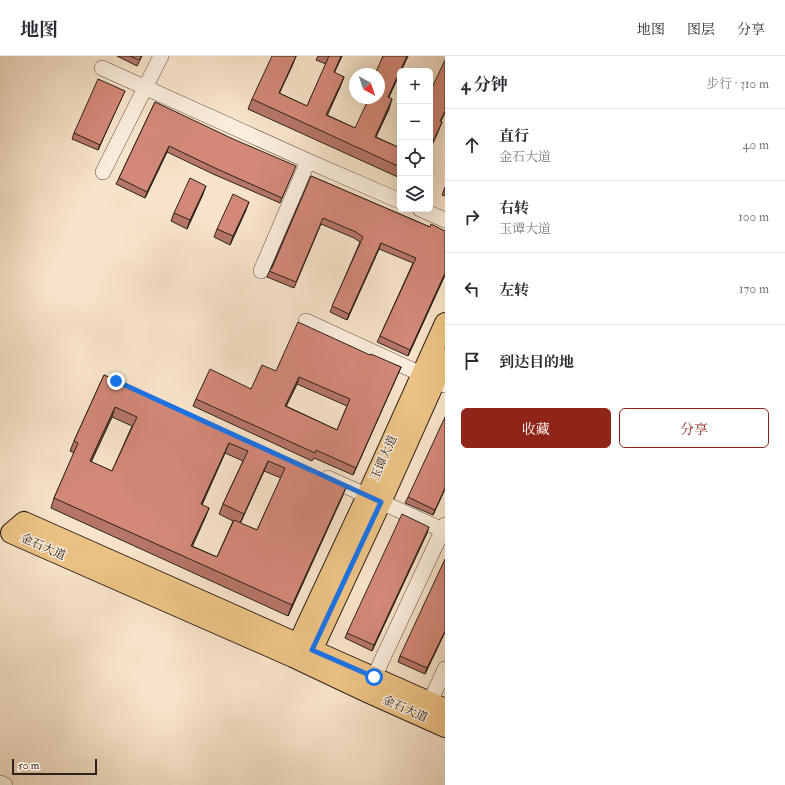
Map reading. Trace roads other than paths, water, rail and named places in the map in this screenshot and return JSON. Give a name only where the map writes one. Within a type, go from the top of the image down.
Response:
[{"type":"main road","name":"玉谭大道","points":[[434,380],[445,323]]},
{"type":"main road","name":"玉谭大道","points":[[302,654],[374,499],[445,359]]},
{"type":"main road","name":"金石大道","points":[[6,536],[24,522],[302,654],[445,727]]},
{"type":"main road","name":"金石大道","points":[[302,654],[374,677],[437,705]]},
{"type":"street","points":[[103,172],[161,56]]},
{"type":"street","points":[[102,68],[308,161],[397,199]]},
{"type":"street","points":[[261,270],[308,161]]},
{"type":"street","points":[[427,212],[445,220]]},
{"type":"street","points":[[306,321],[434,380]]},
{"type":"street","points":[[317,473],[444,529],[374,677]]},
{"type":"street","points":[[437,705],[445,669]]},
{"type":"street","points":[[0,783],[5,785]]}]
